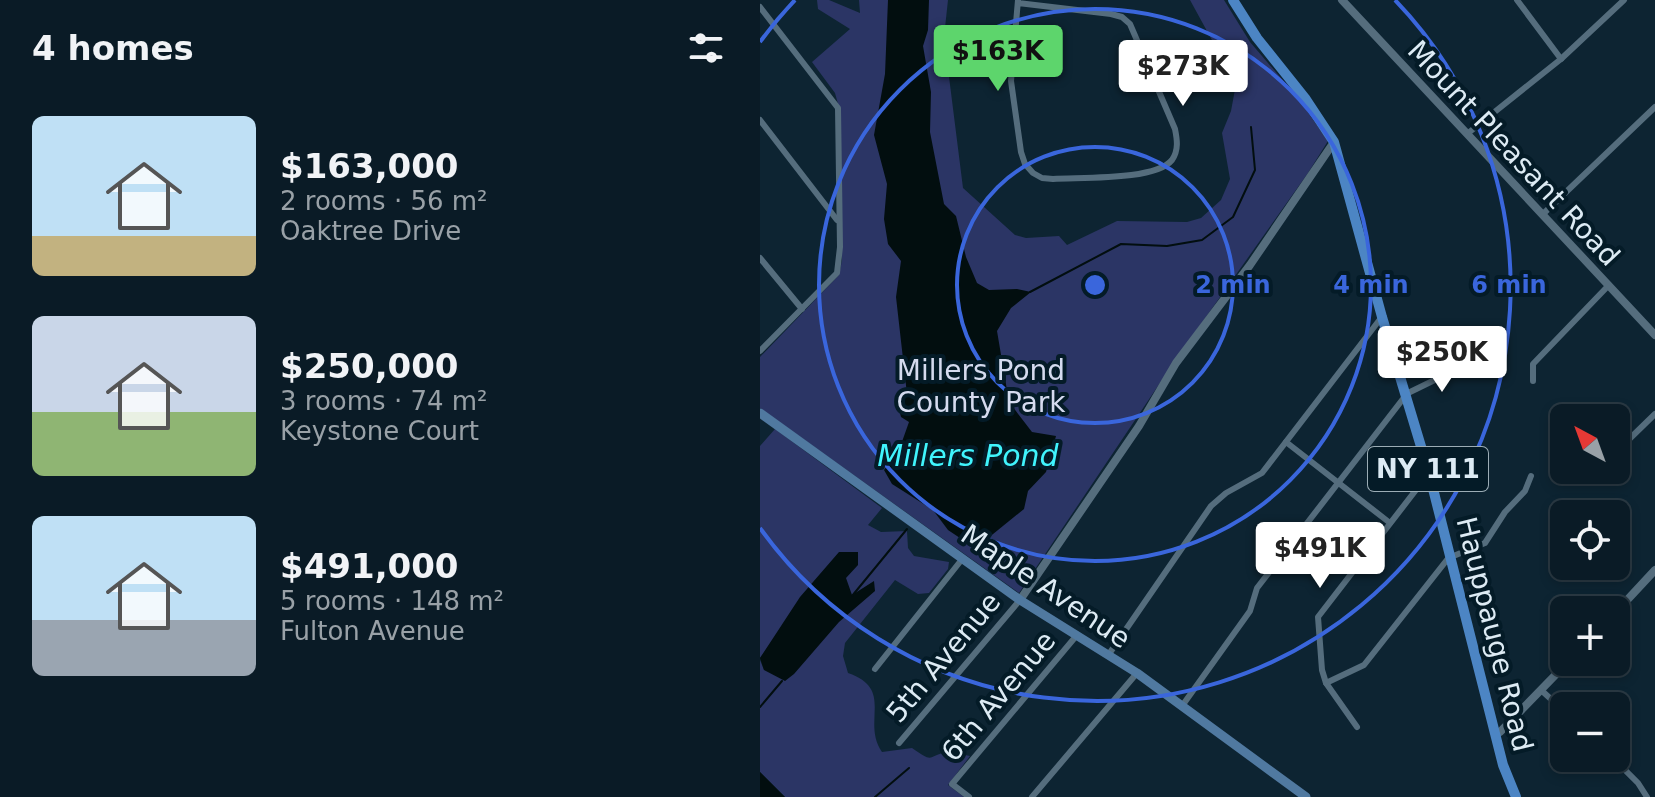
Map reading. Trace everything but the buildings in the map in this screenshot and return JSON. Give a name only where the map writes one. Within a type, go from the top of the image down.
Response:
[{"type":"main road","name":"Hauppauge Road","points":[[1233,0],[1257,38],[1305,98],[1334,142],[1429,473],[1503,765],[1516,797]]},
{"type":"main road","name":"Maple Avenue","points":[[760,413],[1020,600],[1137,673],[1306,797]]},
{"type":"street","name":"Mount Pleasant Road","points":[[1342,0],[1608,286],[1653,329]]},
{"type":"street","points":[[1517,0],[1561,59]]},
{"type":"street","points":[[1467,134],[1561,59],[1624,0]]},
{"type":"street","points":[[1018,1],[1122,17],[1135,34],[1175,129],[1178,144],[1171,160],[1156,170],[1141,173],[1053,179],[1033,173],[1025,164],[1021,152],[1011,81],[1018,1]]},
{"type":"street","points":[[760,7],[838,108],[837,220],[840,247],[837,273],[760,351]]},
{"type":"street","points":[[1543,214],[1655,107]]},
{"type":"street","points":[[760,120],[837,220]]},
{"type":"street","points":[[1020,600],[1101,483],[1176,363],[1250,265],[1334,142]]},
{"type":"street","points":[[760,258],[802,309]]},
{"type":"street","points":[[1533,381],[1533,364],[1608,286]]},
{"type":"street","points":[[1109,654],[1211,506],[1226,493],[1262,473],[1382,317]]},
{"type":"street","points":[[1182,706],[1250,611],[1257,588],[1406,395],[1451,372],[1458,365]]},
{"type":"street","points":[[1630,438],[1655,414]]},
{"type":"street","points":[[1286,442],[1390,523]]},
{"type":"street","points":[[1357,727],[1326,683],[1320,658],[1318,617],[1429,473]]},
{"type":"street","points":[[1326,683],[1364,665],[1451,556],[1485,543],[1505,512],[1525,491],[1531,476]]},
{"type":"street","points":[[875,669],[963,558]]},
{"type":"street","points":[[1630,599],[1653,577]]},
{"type":"street","name":"5th Avenue","points":[[899,743],[1020,600]]},
{"type":"street","name":"6th Avenue","points":[[969,797],[952,784],[1077,635]]},
{"type":"street","points":[[1032,797],[1137,673]]},
{"type":"street","points":[[1495,734],[1554,676]]},
{"type":"street","points":[[1541,690],[1550,698]]},
{"type":"street","points":[[1627,772],[1647,797]]},
{"type":"green space","name":"Millers Pond County Park","points":[[817,0],[829,0],[860,13],[859,0],[948,0],[944,37],[963,188],[1015,235],[1026,238],[1059,236],[1067,245],[1117,221],[1187,222],[1201,218],[1221,200],[1230,179],[1222,133],[1231,111],[1236,84],[1190,0],[1224,0],[1250,42],[1298,98],[1328,141],[1174,362],[1019,593],[760,408],[760,357],[839,275],[842,260],[840,111],[835,93],[812,62],[850,29],[818,9]]},
{"type":"green space","points":[[775,429],[882,508],[868,525],[881,532],[907,531],[908,548],[914,556],[949,562],[948,569],[929,593],[918,594],[895,580],[845,643],[843,656],[848,673],[862,680],[874,697],[874,729],[882,752],[912,748],[928,758],[949,752],[970,756],[948,785],[964,797],[785,797],[760,772],[760,660],[764,670],[799,603],[760,658],[760,446]]},
{"type":"water","name":"Millers Pond","points":[[888,0],[929,0],[928,30],[923,46],[931,92],[930,132],[944,204],[956,216],[966,257],[977,283],[989,290],[1031,292],[1011,308],[997,331],[1009,402],[1032,432],[1056,436],[1046,472],[1028,491],[1024,509],[982,543],[969,544],[948,530],[933,510],[892,484],[884,470],[898,453],[909,422],[901,417],[899,409],[907,394],[896,297],[901,261],[888,244],[884,219],[887,184],[874,135],[885,74]]},
{"type":"water","points":[[839,552],[858,552],[858,565],[846,578],[852,595],[874,581],[875,591],[839,622],[785,681],[764,670],[760,658],[800,597]]},
{"type":"water","points":[[760,772],[785,797],[760,797]]},
{"type":"waterway","points":[[1030,292],[1121,244],[1167,246],[1202,240],[1233,217],[1255,170],[1251,127]]},
{"type":"waterway","points":[[852,596],[907,529]]},
{"type":"waterway","points":[[760,707],[782,681]]},
{"type":"waterway","points":[[875,797],[909,768]]}]
